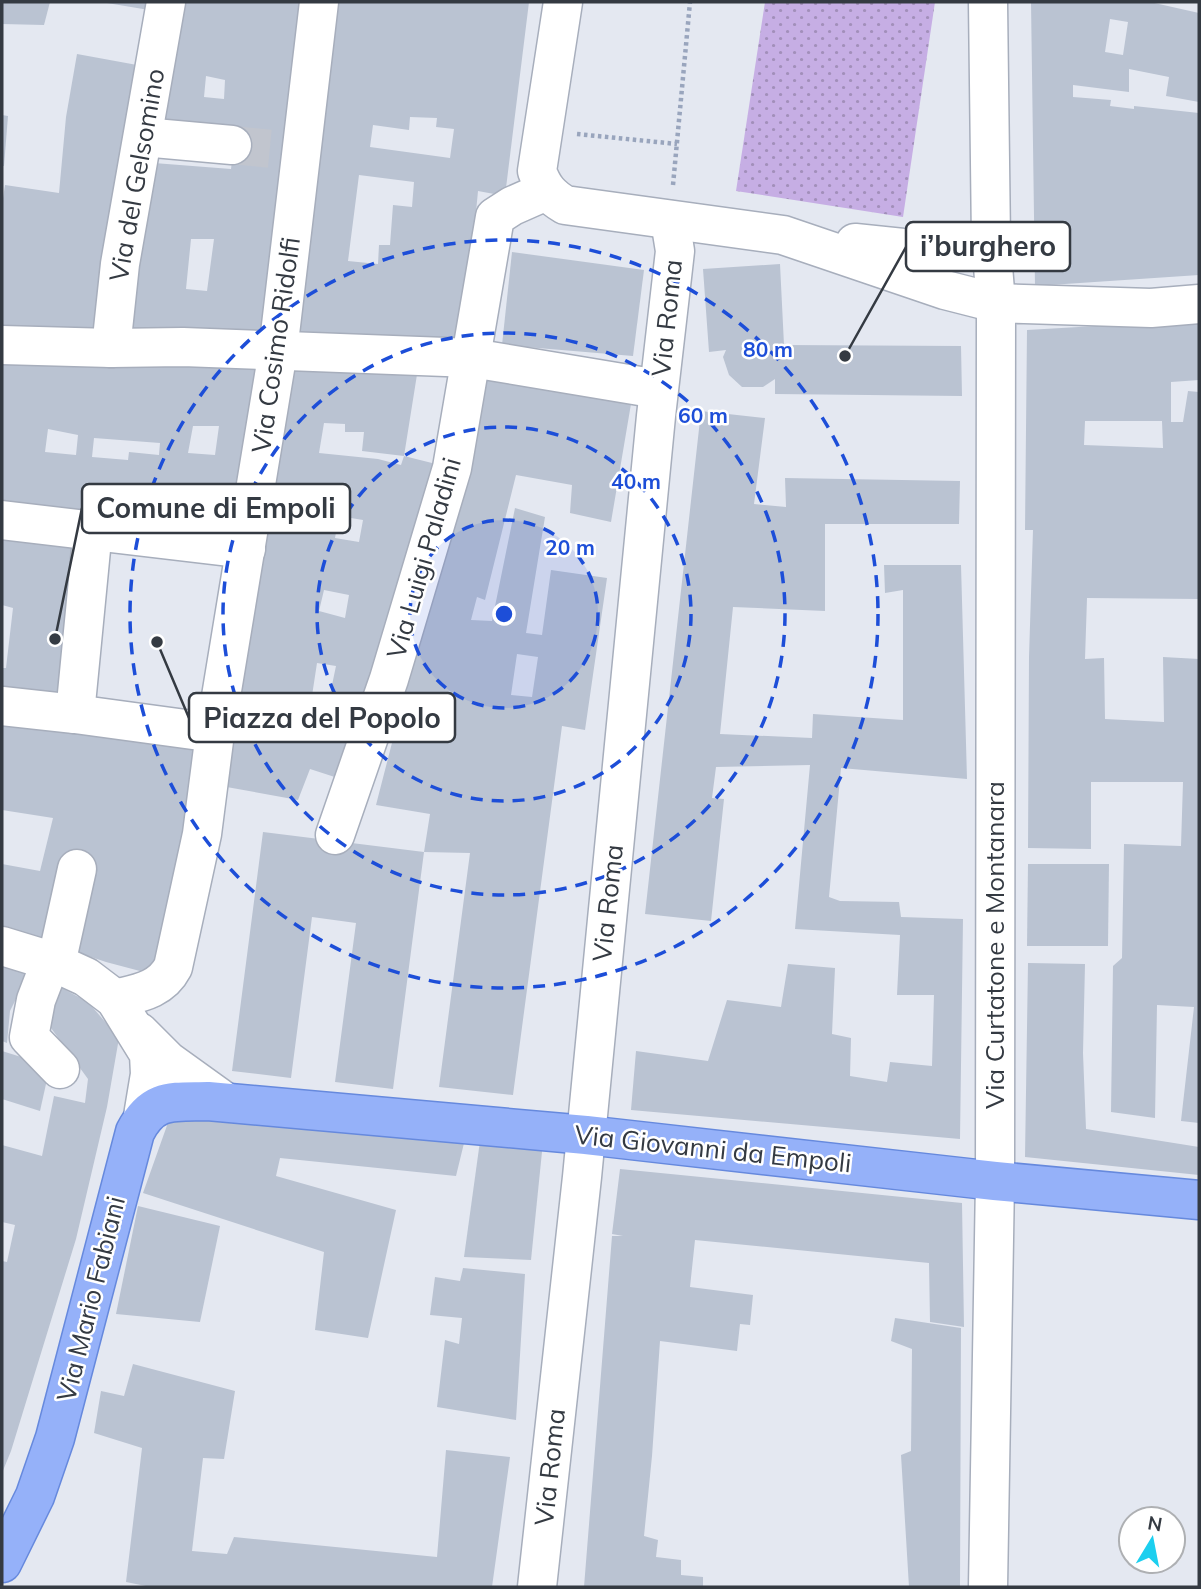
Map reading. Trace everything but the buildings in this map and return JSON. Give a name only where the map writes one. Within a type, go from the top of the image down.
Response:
[{"type":"main road","name":"Via Giovanni da Empoli","points":[[143,1116],[167,1103],[225,1102],[586,1135],[995,1181],[1199,1200]]},
{"type":"main road","name":"Via Mario Fabiani","points":[[2,1563],[35,1496],[55,1438],[128,1150],[143,1116]]},
{"type":"street","name":"Via del Gelsomino","points":[[111,348],[120,264],[166,2]]},
{"type":"street","name":"Via Cosimo Ridolfi","points":[[116,999],[151,990],[167,979],[173,967],[202,834],[215,733],[278,351],[297,151],[319,2]]},
{"type":"street","points":[[563,2],[537,171],[546,191],[565,205],[671,206],[783,235],[945,290],[996,303],[1151,308],[1199,304]]},
{"type":"street","name":"Via Curtatone e Montanara","points":[[988,2],[991,242],[996,303],[995,1181],[988,1587]]},
{"type":"street","points":[[143,137],[232,145]]},
{"type":"street","name":"Via Luigi Paladini","points":[[335,835],[389,679],[452,468],[495,217],[546,191]]},
{"type":"street","name":"Via Roma","points":[[537,1587],[586,1135],[675,251],[671,206]]},
{"type":"street","points":[[783,235],[951,253],[991,242]]},
{"type":"street","points":[[2,345],[183,347],[472,358],[659,389]]},
{"type":"street","points":[[2,520],[247,549]]},
{"type":"street","points":[[75,715],[93,529]]},
{"type":"street","points":[[2,706],[215,733]]},
{"type":"street","points":[[60,1069],[29,1037],[36,1000],[54,963],[77,869]]},
{"type":"street","points":[[2,946],[86,976],[116,999],[137,1031],[168,1061],[225,1102]]},
{"type":"street","name":"Via Mario Fabiani","points":[[137,1031],[149,1054],[150,1074],[143,1116]]},
{"type":"path","points":[[671,206],[690,2]]},
{"type":"path","points":[[565,132],[677,144]]},
{"type":"shaded area","points":[[765,2],[935,2],[903,217],[736,191]]},
{"type":"tunnel","points":[[232,145],[293,151]]},
{"type":"place","name":"i’burghero","points":[[845,356]]},
{"type":"place","name":"Comune di Empoli","points":[[55,639]]},
{"type":"place","name":"Piazza del Popolo","points":[[157,642]]}]
